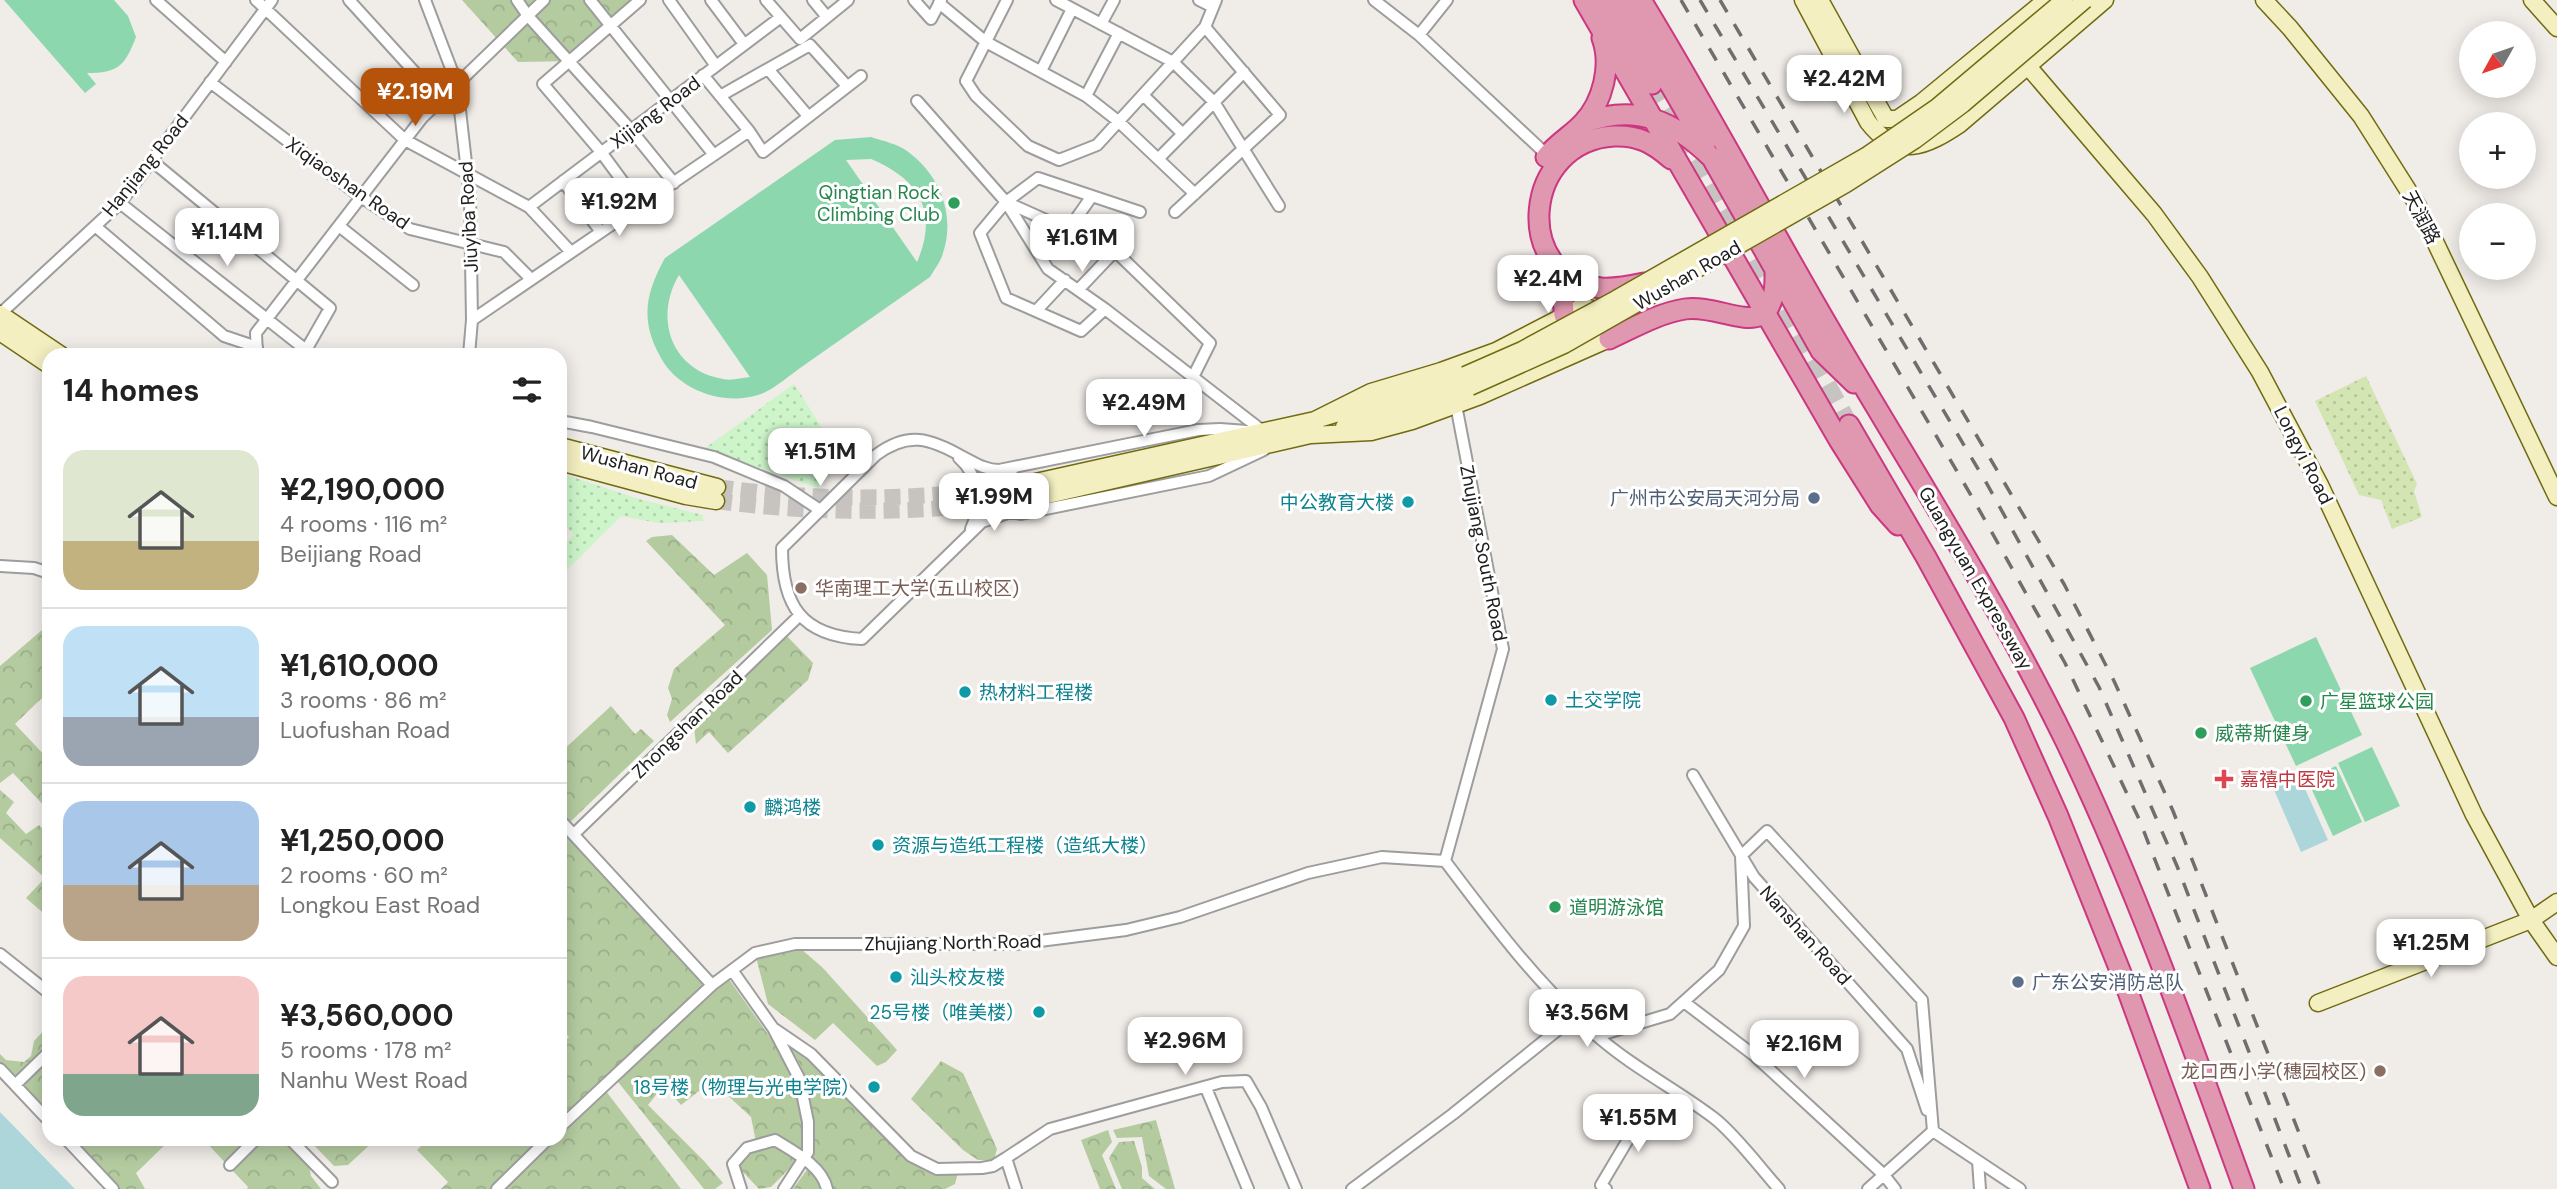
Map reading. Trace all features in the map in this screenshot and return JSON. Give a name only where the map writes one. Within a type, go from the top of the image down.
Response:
[{"type":"highway","points":[[1620,0],[1821,351],[1870,398]]},
{"type":"highway","name":"Guangyuan Expressway","points":[[1641,0],[1682,66],[1870,398],[1956,537],[2070,750],[2158,954],[2244,1189]]},
{"type":"highway","points":[[1592,4],[1652,84]]},
{"type":"highway","points":[[1592,4],[1682,170],[1867,485],[1880,505],[1926,557]]},
{"type":"highway","points":[[1564,315],[1564,296],[1559,285],[1547,274],[1536,256],[1528,215],[1536,173],[1547,155],[1584,123],[1595,105],[1606,74],[1605,46],[1592,4]]},
{"type":"highway","points":[[1584,123],[1616,114],[1653,118],[1690,137],[1712,158]]},
{"type":"highway","points":[[1644,283],[1599,288],[1573,279],[1559,268],[1548,254],[1541,238],[1539,199],[1543,186],[1557,162],[1581,143],[1601,137],[1645,139],[1682,170]]},
{"type":"highway","points":[[1609,339],[1671,312],[1688,309],[1703,309],[1745,319],[1754,318],[1764,312],[1772,301],[1776,286],[1775,271]]},
{"type":"highway","name":"Guangyuan Expressway","points":[[1849,425],[2001,693],[2040,776],[2123,978],[2200,1189]]},
{"type":"main road","points":[[1804,0],[1868,122],[1883,136],[1901,146],[1914,148],[1935,140],[1960,124],[2105,0]]},
{"type":"main road","points":[[1820,0],[1886,118],[1897,119],[2046,0]]},
{"type":"main road","name":"Wushan Road","points":[[1313,428],[1278,443],[1033,491],[1264,432],[1313,428],[1419,406],[1812,189],[1895,138],[1965,85],[2064,0]]},
{"type":"main road","name":"Wushan Road","points":[[1468,381],[1564,345],[1868,171],[1963,104],[2085,0]]},
{"type":"main road","name":"天润路","points":[[2264,0],[2361,116],[2418,206],[2557,497]]},
{"type":"main road","points":[[2532,0],[2557,27]]},
{"type":"main road","name":"Longyi Road","points":[[2003,37],[2154,214],[2200,277],[2260,372],[2325,496],[2474,815],[2531,920]]},
{"type":"main road","points":[[1581,307],[1590,307],[1599,313],[1605,323],[1609,339],[1555,365],[1456,405],[1371,432],[1313,428],[1349,401],[1496,351],[1581,307]]},
{"type":"main road","points":[[0,314],[51,348]]},
{"type":"main road","points":[[0,332],[42,360]]},
{"type":"main road","name":"Wushan Road","points":[[567,448],[717,494],[686,496],[567,464]]},
{"type":"main road","points":[[2318,1003],[2531,920],[2557,902]]},
{"type":"main road","points":[[2531,920],[2557,942]]},
{"type":"main road","points":[[2531,920],[2557,957]]},
{"type":"street","points":[[156,0],[226,62]]},
{"type":"street","points":[[256,0],[269,4],[405,140],[528,207],[571,252]]},
{"type":"street","points":[[349,0],[440,100]]},
{"type":"street","name":"Jiuyiba Road","points":[[425,0],[457,84],[467,172],[471,244],[470,348]]},
{"type":"street","points":[[517,0],[674,183]]},
{"type":"street","points":[[257,348],[256,333],[422,118],[544,0]]},
{"type":"street","points":[[590,0],[714,155]]},
{"type":"street","points":[[640,0],[543,84],[601,152],[640,205]]},
{"type":"street","points":[[669,0],[716,66]]},
{"type":"street","points":[[710,0],[744,44]]},
{"type":"street","points":[[766,0],[800,39],[848,0]]},
{"type":"street","points":[[813,0],[827,17]]},
{"type":"street","points":[[914,0],[931,19],[940,2],[986,42],[1086,96],[1118,121],[1195,194]]},
{"type":"street","points":[[1007,0],[966,81],[976,96],[1028,146],[1059,160],[1097,145],[1205,27],[1214,4],[1199,0]]},
{"type":"street","points":[[1056,0],[1173,62],[1214,103],[1279,206]]},
{"type":"street","points":[[1101,24],[1114,0]]},
{"type":"street","points":[[1374,0],[1419,35],[1547,155]]},
{"type":"street","points":[[1419,35],[1447,0]]},
{"type":"street","name":"Hanjiang Road","points":[[0,314],[120,203],[269,4]]},
{"type":"street","points":[[1041,71],[1072,9]]},
{"type":"street","name":"Xijiang Road","points":[[528,207],[781,17]]},
{"type":"street","points":[[1175,212],[1280,115],[1205,27]]},
{"type":"street","points":[[1086,96],[1119,33]]},
{"type":"street","points":[[720,96],[810,45],[847,86]]},
{"type":"street","points":[[768,69],[808,117]]},
{"type":"street","points":[[1158,159],[1244,72]]},
{"type":"street","points":[[703,75],[763,152],[861,76]]},
{"type":"street","name":"Xiqiaoshan Road","points":[[210,82],[361,197],[410,229],[504,252],[531,279]]},
{"type":"street","points":[[1143,95],[1183,134]]},
{"type":"street","points":[[917,101],[1006,202],[1048,269],[1105,309],[1264,432]]},
{"type":"street","points":[[472,320],[749,131]]},
{"type":"street","points":[[152,161],[330,308],[307,348]]},
{"type":"street","points":[[1105,309],[1081,331],[1006,298],[979,233],[1006,202],[1038,178],[1140,212]]},
{"type":"street","points":[[563,181],[601,232]]},
{"type":"street","points":[[1068,230],[1092,196]]},
{"type":"street","points":[[1006,202],[1115,251],[1210,343],[1193,377]]},
{"type":"street","points":[[120,203],[303,348]]},
{"type":"street","points":[[95,226],[225,336],[251,348]]},
{"type":"street","points":[[339,226],[413,285]]},
{"type":"street","points":[[1078,290],[1115,251]]},
{"type":"street","points":[[1036,311],[1065,280]]},
{"type":"street","name":"Zhujiang South Road","points":[[1445,861],[1503,649],[1456,405]]},
{"type":"street","points":[[567,422],[714,457],[784,485],[820,510]]},
{"type":"street","points":[[1264,432],[1198,430],[989,470],[931,441],[911,439],[891,443],[782,548],[782,573],[787,595],[800,615],[817,630],[839,638],[862,639],[982,522],[1011,512],[1030,513],[1209,476],[1278,443]]},
{"type":"street","points":[[949,449],[964,462],[974,480],[978,499],[976,519],[967,537]]},
{"type":"street","points":[[1011,512],[1002,496],[1002,484],[1009,471],[1015,467]]},
{"type":"street","points":[[0,566],[42,571]]},
{"type":"street","name":"Zhongshan Road","points":[[575,834],[800,615]]},
{"type":"street","name":"Nanshan Road","points":[[1693,775],[1754,877],[1908,1049],[1933,1131]]},
{"type":"street","points":[[567,827],[712,985]]},
{"type":"street","points":[[1597,1036],[1670,1014],[1719,970],[1744,926],[1741,856],[1768,831],[1922,1000],[1933,1131]]},
{"type":"street","name":"Zhujiang North Road","points":[[567,1120],[712,985],[755,953],[795,944],[1016,944],[1126,930],[1180,918],[1308,873],[1382,856],[1445,861]]},
{"type":"street","points":[[1445,861],[1503,938],[1575,1016],[1597,1036],[1659,1082],[1716,1119],[1779,1189]]},
{"type":"street","points":[[0,954],[42,987]]},
{"type":"street","points":[[732,970],[773,1028],[799,1078],[808,1122],[808,1152],[784,1189]]},
{"type":"street","points":[[1684,1002],[1755,1056],[1884,1175],[1895,1189]]},
{"type":"street","points":[[1352,1189],[1453,1114],[1575,1016]]},
{"type":"street","points":[[773,1028],[811,1054],[911,1156],[937,1169],[993,1166],[1050,1129],[1222,1082],[1246,1081],[1261,1107],[1296,1189]]},
{"type":"street","points":[[15,1085],[42,1059]]},
{"type":"street","points":[[0,1069],[42,1114]]},
{"type":"street","points":[[1206,1088],[1248,1189]]},
{"type":"street","points":[[1606,1189],[1601,1185],[1642,1116]]},
{"type":"street","points":[[1933,1131],[2020,1189]]},
{"type":"street","points":[[1868,1189],[1933,1131]]},
{"type":"street","points":[[741,1189],[733,1164],[747,1148],[775,1139],[804,1158],[825,1181],[827,1189]]},
{"type":"street","points":[[73,1146],[113,1189]]},
{"type":"street","points":[[230,1165],[249,1146]]},
{"type":"street","points":[[297,1146],[332,1182]]},
{"type":"street","points":[[496,1189],[541,1146]]},
{"type":"street","points":[[1006,1158],[1016,1189]]},
{"type":"street","points":[[1978,1161],[1980,1189]]},
{"type":"green space","points":[[4,0],[114,0],[128,16],[136,37],[128,55],[119,66],[106,71],[87,73],[96,84],[85,93]]},
{"type":"green space","points":[[462,0],[643,0],[573,61],[518,62]]},
{"type":"green space","points":[[871,137],[899,146],[928,171],[942,196],[947,224],[943,253],[930,277],[763,393],[745,398],[717,397],[690,387],[669,369],[661,358],[650,332],[649,296],[665,258],[835,140]],"holes":[[[871,159],[902,176],[920,199],[926,228],[917,262],[846,160]],[[679,275],[750,377],[726,380],[705,374],[690,365],[679,353],[668,324],[668,308]]]},
{"type":"green space","points":[[2366,376],[2417,484],[2414,491],[2422,517],[2392,529],[2381,500],[2359,495],[2315,401]]},
{"type":"green space","points":[[794,384],[836,450],[839,464],[818,488],[704,449]]},
{"type":"green space","points":[[567,475],[639,499],[703,515],[703,521],[658,523],[621,516],[567,570],[567,542],[574,535],[567,528]]},
{"type":"green space","points":[[672,535],[714,575],[747,553],[767,575],[772,630],[670,722],[667,715],[672,699],[668,688],[674,669],[725,625],[646,541],[652,537]]},
{"type":"green space","points":[[42,630],[42,698],[15,724],[42,753],[42,804],[13,773],[0,783],[0,666]]},
{"type":"green space","points":[[782,631],[813,663],[808,680],[728,753],[709,732],[696,744],[693,719]]},
{"type":"green space","name":"广星篮球公园","points":[[2316,637],[2362,735],[2296,766],[2250,668]]},
{"type":"green space","points":[[611,706],[635,734],[641,729],[654,741],[567,825],[567,747]]},
{"type":"green space","points":[[2372,747],[2400,806],[2365,822],[2338,763]]},
{"type":"green space","points":[[2336,766],[2362,822],[2333,836],[2307,779]]},
{"type":"green space","points":[[0,790],[14,802],[6,813],[26,834],[39,825],[42,828],[42,875],[0,838]]},
{"type":"green space","points":[[567,834],[712,985],[726,975],[787,1061],[800,1102],[803,1131],[800,1158],[771,1187],[759,1189],[742,1171],[739,1161],[756,1142],[751,1117],[712,1081],[681,1105],[664,1085],[648,1105],[723,1183],[715,1189],[704,1189],[614,1077],[602,1086],[681,1189],[441,1189],[448,1182],[417,1150],[421,1146],[567,1146]]},
{"type":"green space","points":[[42,881],[42,912],[26,898]]},
{"type":"green space","points":[[795,944],[822,967],[897,1050],[886,1062],[877,1066],[833,1023],[815,1040],[768,1004],[755,953]]},
{"type":"green space","points":[[42,1032],[42,1114],[0,1069],[0,1054],[6,1060],[24,1062],[31,1056],[34,1041]]},
{"type":"green space","points":[[787,1041],[831,1077],[914,1164],[958,1173],[955,1184],[945,1189],[793,1189],[811,1164],[814,1140],[810,1098],[801,1066]]},
{"type":"green space","points":[[941,1061],[963,1073],[997,1149],[994,1160],[978,1160],[963,1150],[911,1099]]},
{"type":"green space","points":[[1156,1120],[1175,1189],[1166,1189],[1149,1176],[1142,1137],[1117,1138],[1113,1130]]},
{"type":"green space","points":[[1108,1130],[1112,1142],[1102,1155],[1116,1189],[1100,1189],[1081,1140]]},
{"type":"green space","points":[[1134,1141],[1142,1167],[1142,1178],[1155,1189],[1122,1189],[1109,1158],[1119,1142]]},
{"type":"green space","points":[[73,1146],[164,1146],[136,1173],[145,1189],[113,1189]]},
{"type":"green space","points":[[210,1146],[292,1146],[309,1164],[311,1176],[321,1189],[247,1189]]},
{"type":"green space","points":[[315,1146],[368,1146],[348,1165],[334,1166]]},
{"type":"water","points":[[2297,771],[2328,840],[2301,852],[2271,783]]},
{"type":"water","points":[[0,1112],[75,1189],[0,1189]]},
{"type":"tunnel","points":[[1652,84],[1759,263],[1849,425]]},
{"type":"tunnel","points":[[717,487],[795,495],[874,497],[953,493],[1031,483]]},
{"type":"tunnel","points":[[716,501],[796,509],[876,511],[955,507],[1035,498]]},
{"type":"railway","points":[[1681,0],[1972,497],[2065,663],[2139,819],[2284,1189]]},
{"type":"railway","points":[[1700,0],[1987,484],[2099,687],[2177,866],[2302,1189]]},
{"type":"railway","points":[[1720,0],[2064,584],[2114,681],[2173,811],[2321,1189]]},
{"type":"place","name":"Qingtian Rock Climbing Club","points":[[954,203]]},
{"type":"place","name":"广州市公安局天河分局","points":[[1814,498]]},
{"type":"place","name":"中公教育大楼","points":[[1408,502]]},
{"type":"place","name":"华南理工大学(五山校区)","points":[[801,588]]},
{"type":"place","name":"热材料工程楼","points":[[965,692]]},
{"type":"place","name":"土交学院","points":[[1551,700]]},
{"type":"place","name":"广星篮球公园","points":[[2306,701]]},
{"type":"place","name":"威蒂斯健身","points":[[2201,733]]},
{"type":"place","name":"嘉禧中医院","points":[[2224,779]]},
{"type":"place","name":"麟鸿楼","points":[[750,807]]},
{"type":"place","name":"资源与造纸工程楼（造纸大楼）","points":[[878,845]]},
{"type":"place","name":"道明游泳馆","points":[[1555,907]]},
{"type":"place","name":"汕头校友楼","points":[[896,977]]},
{"type":"place","name":"广东公安消防总队","points":[[2018,982]]},
{"type":"place","name":"25号楼（唯美楼）","points":[[1039,1012]]},
{"type":"place","name":"龙口西小学(穗园校区)","points":[[2380,1071]]},
{"type":"place","name":"18号楼（物理与光电学院）","points":[[874,1087]]}]
